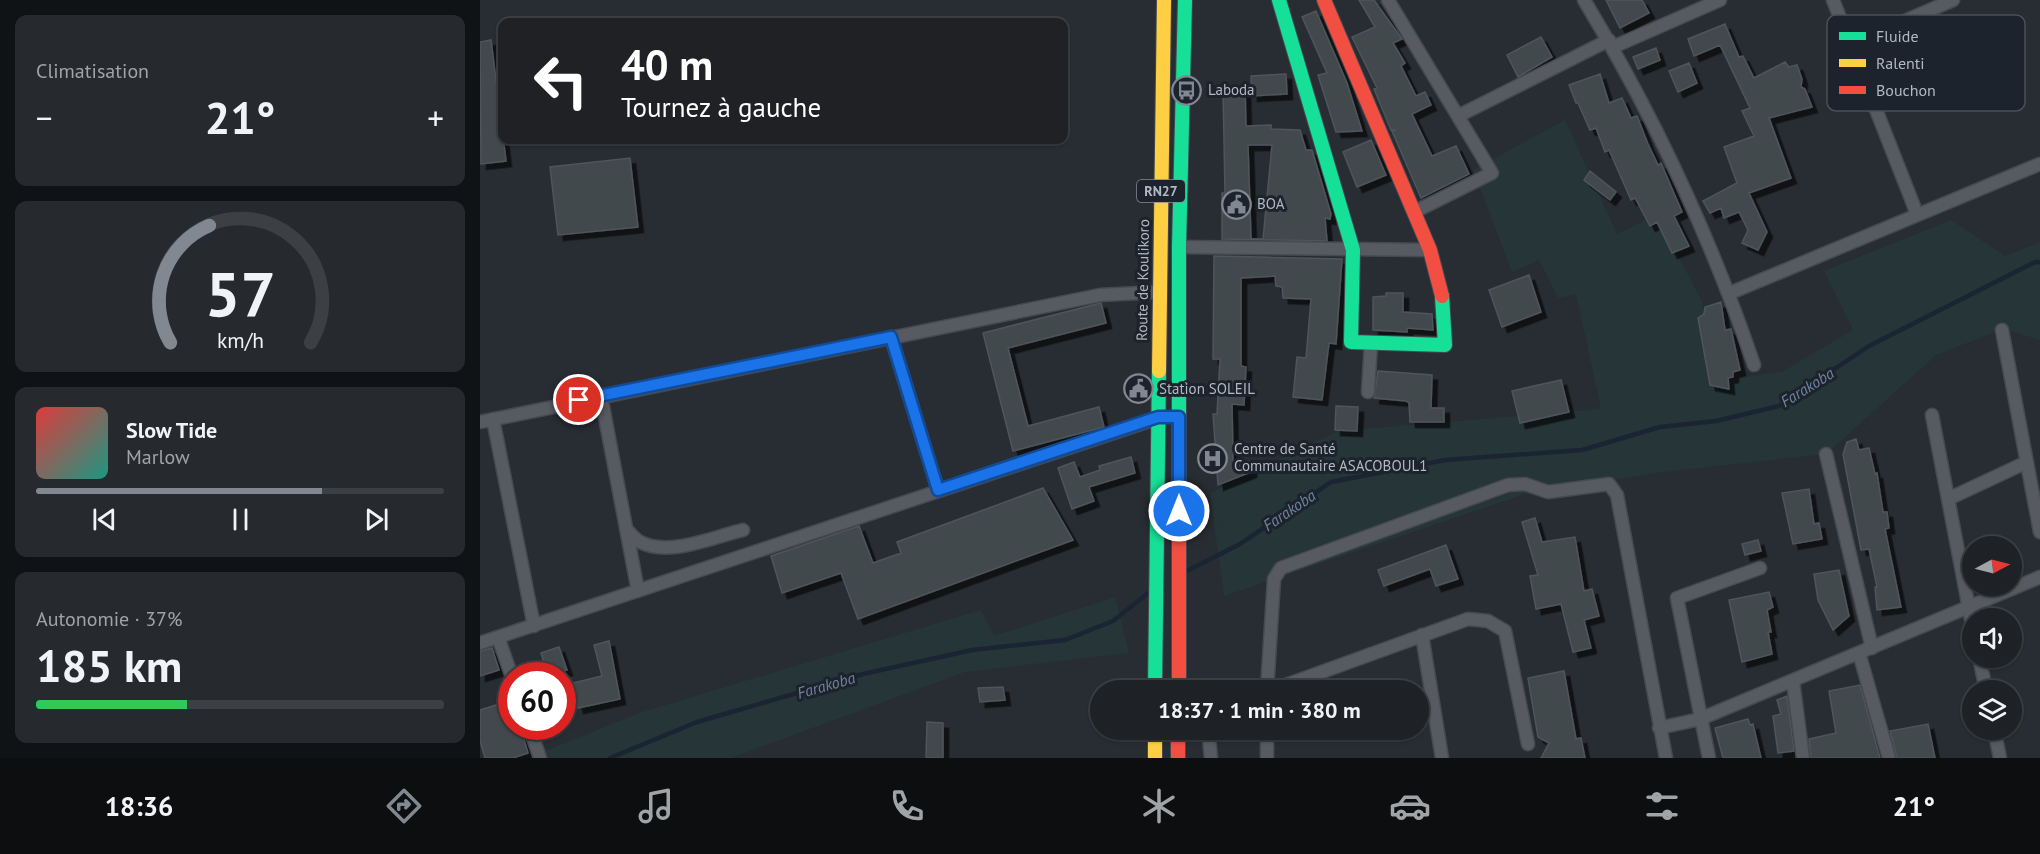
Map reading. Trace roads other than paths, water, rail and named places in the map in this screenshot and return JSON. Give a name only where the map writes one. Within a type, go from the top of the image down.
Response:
[{"type":"main road","name":"Route de Koulikoro","points":[[1158,417],[1164,0]]},
{"type":"main road","name":"RN27","points":[[1179,680],[1179,247],[1185,0]]},
{"type":"main road","points":[[1281,0],[1353,250],[1351,342],[1445,345],[1442,294],[1430,250],[1324,0]]},
{"type":"main road","name":"RN27","points":[[1155,680],[1158,417]]},
{"type":"main road","points":[[1155,740],[1155,758]]},
{"type":"main road","points":[[1178,740],[1178,758]]},
{"type":"street","points":[[1388,0],[1492,173],[1414,212]]},
{"type":"street","points":[[1584,0],[1611,44],[1675,171],[1730,293],[1754,365]]},
{"type":"street","points":[[1458,116],[1611,44],[1720,0]]},
{"type":"street","points":[[1833,0],[1839,15]]},
{"type":"street","points":[[1919,15],[1953,0]]},
{"type":"street","points":[[1878,111],[1917,214]]},
{"type":"street","points":[[1730,293],[2040,164]]},
{"type":"street","points":[[1179,247],[1430,250]]},
{"type":"street","points":[[534,626],[486,421],[1100,295],[1159,292]]},
{"type":"street","points":[[2002,330],[2040,532]]},
{"type":"street","points":[[891,337],[938,490]]},
{"type":"street","points":[[1368,392],[1371,343]]},
{"type":"street","points":[[601,396],[638,591]]},
{"type":"street","points":[[1932,415],[1969,607]]},
{"type":"street","points":[[480,643],[1158,417],[1179,417]]},
{"type":"street","points":[[1826,454],[1872,648]]},
{"type":"street","points":[[1948,499],[2027,462]]},
{"type":"street","points":[[1268,680],[1274,579],[1281,568],[1508,485],[1525,484],[1548,492],[1609,484],[1617,495],[1666,758]]},
{"type":"street","points":[[626,529],[639,542],[655,546],[676,547],[743,530]]},
{"type":"street","points":[[1709,758],[1677,598],[1760,568]]},
{"type":"street","points":[[1659,728],[1700,719],[2040,577]]},
{"type":"street","points":[[1299,680],[1468,619],[1488,621],[1505,631],[1528,744]]},
{"type":"street","points":[[1422,635],[1442,758]]},
{"type":"street","points":[[498,637],[507,662]]},
{"type":"street","points":[[1859,653],[1889,758]]},
{"type":"street","points":[[1794,681],[1803,758]]},
{"type":"street","points":[[534,740],[540,758]]},
{"type":"street","points":[[1209,740],[1211,758]]},
{"type":"street","points":[[1267,740],[1267,758]]},
{"type":"street","points":[[1996,740],[2000,758]]},
{"type":"waterway","name":"Farakoba","points":[[1185,572],[1240,544],[1331,482],[1445,460],[1582,450],[1660,427],[1716,421],[1779,406],[1869,346],[2035,262],[2040,262]]},
{"type":"waterway","name":"Farakoba","points":[[610,758],[697,722],[863,674],[972,650],[1065,640],[1113,621],[1151,591]]},
{"type":"place","name":"Laboda","points":[[1187,90]]},
{"type":"place","name":"BOA","points":[[1236,204]]},
{"type":"place","name":"Station SOLEIL","points":[[1138,389]]},
{"type":"place","name":"Centre de Santé Communautaire ASACOBOUL1","points":[[1213,458]]}]
